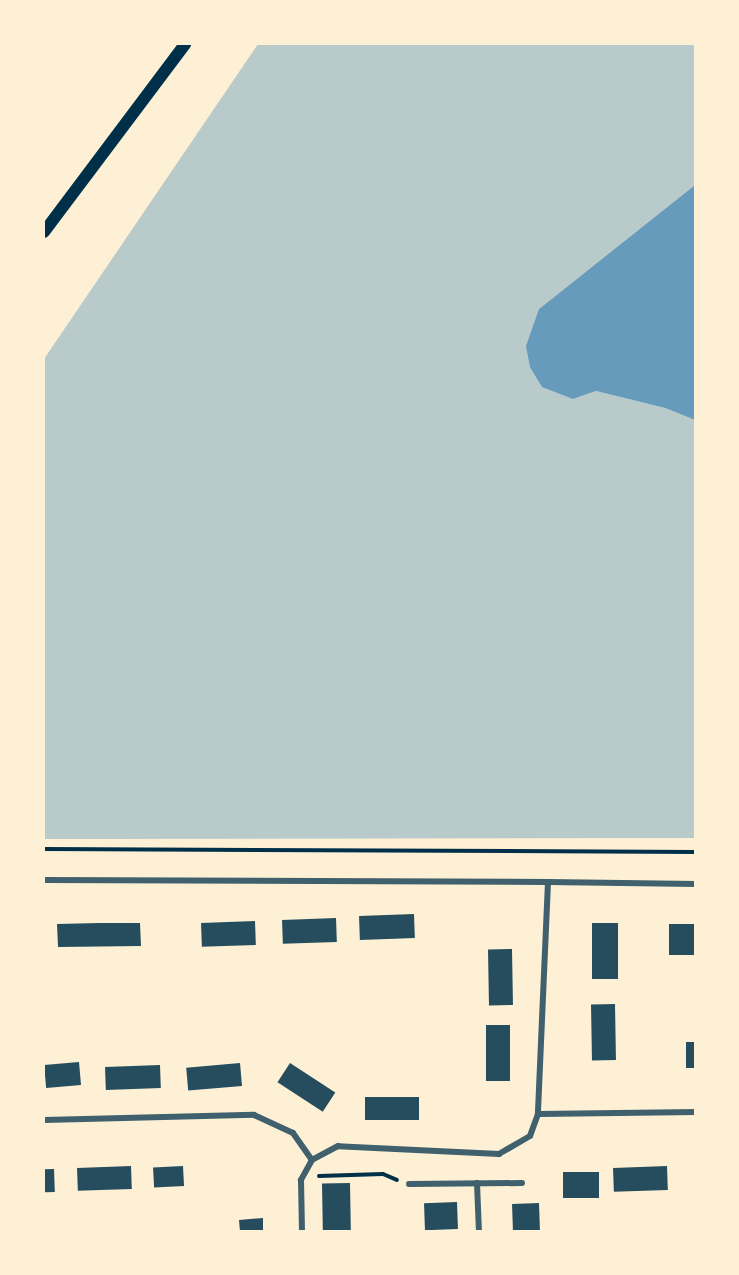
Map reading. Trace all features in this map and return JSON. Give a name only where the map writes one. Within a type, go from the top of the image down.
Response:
[{"type":"main road","points":[[44,232],[185,44]]},
{"type":"street","points":[[44,880],[696,884]]},
{"type":"street","points":[[302,1232],[301,1180],[312,1160],[338,1146],[500,1154],[530,1136],[538,1114],[548,882]]},
{"type":"street","points":[[538,1114],[696,1112]]},
{"type":"street","points":[[44,1120],[254,1115],[293,1133],[312,1160]]},
{"type":"street","points":[[477,1183],[479,1232]]},
{"type":"street","points":[[409,1185],[522,1183]]},
{"type":"path","points":[[44,849],[696,852]]},
{"type":"path","points":[[313,1182],[317,1176],[383,1174],[409,1185]]},
{"type":"shaded area","points":[[258,44],[695,44],[695,185],[539,309],[573,399],[596,391],[665,408],[695,420],[695,838],[44,839],[44,359]]},
{"type":"water","points":[[695,185],[695,420],[665,408],[596,391],[573,399],[542,387],[530,367],[526,346],[539,309]]},
{"type":"building","points":[[414,914],[415,938],[360,940],[359,916]]},
{"type":"building","points":[[336,918],[337,942],[283,944],[282,920]]},
{"type":"building","points":[[255,921],[256,945],[202,947],[201,923]]},
{"type":"building","points":[[140,923],[141,946],[58,947],[57,924]]},
{"type":"building","points":[[592,923],[618,923],[618,979],[592,979]]},
{"type":"building","points":[[669,924],[696,924],[696,955],[669,955]]},
{"type":"building","points":[[488,949],[512,949],[513,1005],[489,1005]]},
{"type":"building","points":[[591,1004],[615,1004],[616,1060],[592,1060]]},
{"type":"building","points":[[486,1025],[510,1025],[510,1081],[486,1081]]},
{"type":"building","points":[[686,1042],[696,1042],[696,1068],[686,1068]]},
{"type":"building","points":[[79,1062],[81,1085],[46,1088],[44,1065]]},
{"type":"building","points":[[240,1063],[242,1086],[188,1091],[186,1068]]},
{"type":"building","points":[[290,1063],[335,1092],[323,1112],[277,1082]]},
{"type":"building","points":[[160,1065],[161,1088],[106,1090],[105,1067]]},
{"type":"building","points":[[365,1097],[419,1097],[419,1120],[365,1120]]},
{"type":"building","points":[[131,1166],[132,1189],[78,1191],[77,1168]]},
{"type":"building","points":[[183,1166],[184,1186],[154,1188],[153,1168]]},
{"type":"building","points":[[667,1166],[668,1190],[614,1192],[613,1168]]},
{"type":"building","points":[[44,1169],[54,1169],[55,1192],[45,1192]]},
{"type":"building","points":[[563,1172],[599,1172],[599,1198],[563,1198]]},
{"type":"building","points":[[322,1183],[350,1183],[351,1232],[323,1232]]},
{"type":"building","points":[[457,1202],[458,1229],[425,1230],[424,1203]]},
{"type":"building","points":[[539,1203],[540,1232],[513,1232],[512,1204]]},
{"type":"building","points":[[263,1218],[263,1232],[240,1232],[239,1220]]}]
